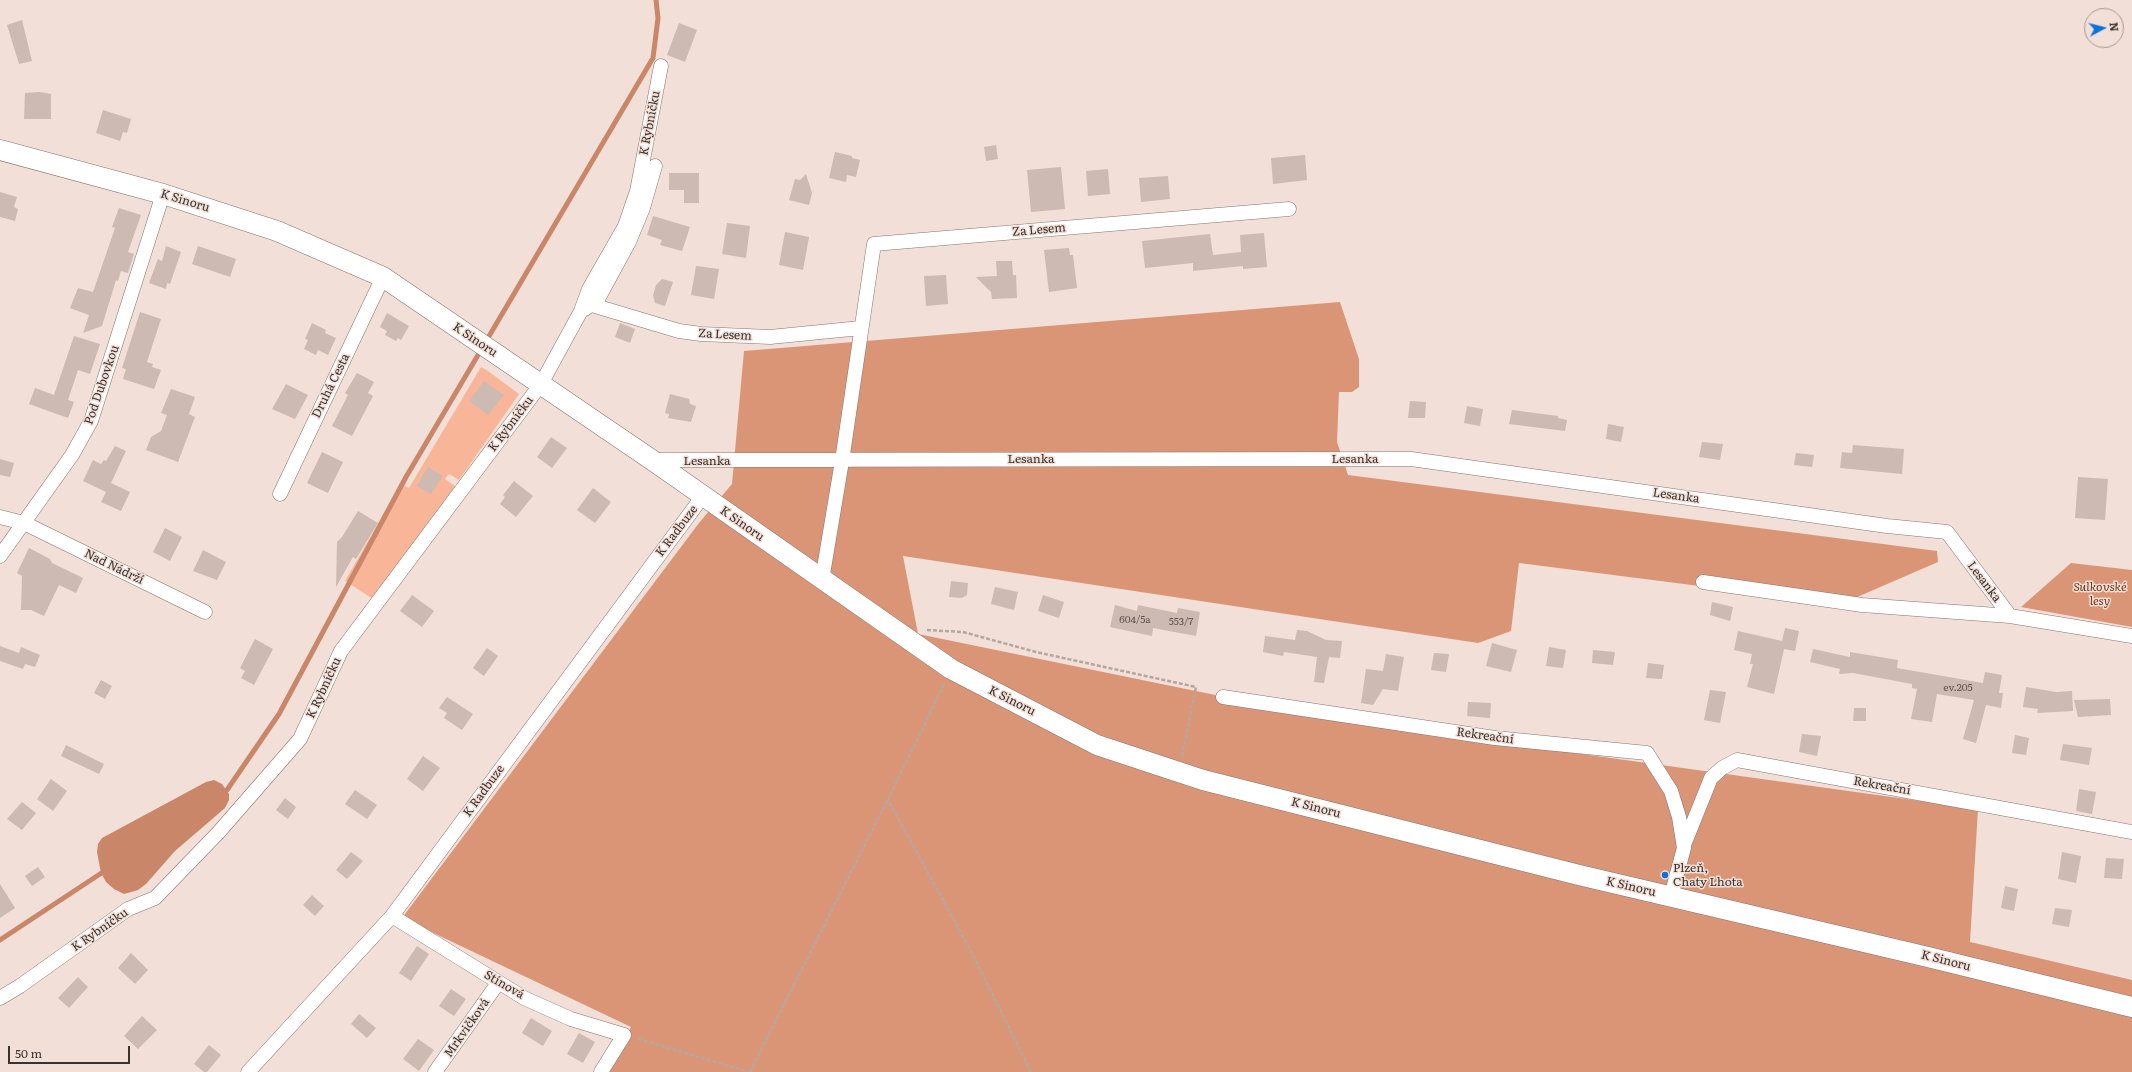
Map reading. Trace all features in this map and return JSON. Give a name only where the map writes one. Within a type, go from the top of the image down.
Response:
[{"type":"street","name":"K Rybníčku","points":[[0,998],[128,909],[155,898],[223,827],[300,739],[341,651],[541,384],[586,308],[589,289],[626,226],[637,191],[662,66]]},
{"type":"street","name":"K Sinoru","points":[[0,150],[163,194],[277,231],[383,277],[652,460],[822,580],[952,669],[1097,745],[1203,780],[1579,875],[2132,1007]]},
{"type":"street","name":"K Rybníčku","points":[[586,308],[598,299],[629,242],[643,208],[655,166]]},
{"type":"street","name":"Pod Dubovkou","points":[[0,556],[72,455],[91,421],[163,194]]},
{"type":"street","name":"Za Lesem","points":[[822,580],[842,461],[874,244],[1289,209]]},
{"type":"street","name":"Druhá Cesta","points":[[280,494],[383,277]]},
{"type":"street","name":"Za Lesem","points":[[586,308],[679,331],[701,334],[770,337],[862,328]]},
{"type":"street","name":"Lesanka","points":[[652,460],[842,461],[1411,459],[1887,526],[1947,532],[2010,616]]},
{"type":"street","name":"K Radbuze","points":[[248,1072],[392,916],[703,496]]},
{"type":"street","name":"Nad Nádrží","points":[[0,517],[24,523],[205,612]]},
{"type":"street","name":"Lesanka","points":[[1703,582],[1862,605],[2010,616],[2132,636]]},
{"type":"street","name":"Rekreační","points":[[1223,697],[1495,738],[1647,753],[1671,791],[1679,817],[1684,848]]},
{"type":"street","name":"Rekreační","points":[[1671,896],[1684,848],[1710,778],[1722,768],[1737,760],[2132,832]]},
{"type":"street","name":"Stínová","points":[[392,916],[524,998],[571,1018],[624,1035]]},
{"type":"street","name":"Mrkvičková","points":[[435,1072],[498,983]]},
{"type":"street","points":[[601,1072],[624,1035]]},
{"type":"path","points":[[926,630],[963,632],[1036,652],[1196,687],[1179,772]]},
{"type":"path","points":[[624,1035],[749,1072],[888,800],[952,669]]},
{"type":"path","points":[[888,800],[972,953],[1031,1072]]},
{"type":"shaded area","points":[[481,367],[519,394],[459,480],[449,474],[445,479],[455,486],[373,599],[345,581],[401,484],[409,488]]},
{"type":"shaded area","points":[[214,780],[222,784],[229,794],[229,800],[225,808],[175,851],[146,884],[138,890],[124,894],[114,889],[106,882],[101,873],[97,852],[98,844],[102,838],[206,782]]},
{"type":"green space","points":[[1340,302],[1359,359],[1359,387],[1352,392],[1339,392],[1337,442],[1348,475],[1937,551],[1938,562],[1841,604],[1519,563],[1511,631],[1478,643],[903,556],[918,634],[1337,720],[1978,809],[1970,942],[2132,980],[2132,1072],[609,1072],[631,1027],[402,918],[699,523],[732,484],[744,351]]},
{"type":"green space","name":"Sulkovské lesy","points":[[2071,563],[2132,570],[2132,627],[2021,607]]},
{"type":"building","points":[[22,20],[32,61],[19,64],[7,25]]},
{"type":"building","points":[[679,23],[697,30],[685,62],[667,55]]},
{"type":"building","points":[[40,92],[51,94],[51,119],[24,119],[25,93]]},
{"type":"building","points":[[103,110],[131,119],[127,133],[123,132],[120,141],[96,133]]},
{"type":"building","points":[[996,145],[998,159],[986,161],[984,147]]},
{"type":"building","points":[[835,152],[852,156],[852,158],[860,160],[856,177],[847,175],[846,182],[829,178]]},
{"type":"building","points":[[1305,155],[1307,180],[1273,184],[1271,158]]},
{"type":"building","points":[[1061,167],[1065,209],[1031,212],[1027,170]]},
{"type":"building","points":[[1108,169],[1110,194],[1088,196],[1086,171]]},
{"type":"building","points":[[669,173],[699,173],[699,203],[684,203],[684,190],[669,190]]},
{"type":"building","points":[[806,174],[812,193],[809,205],[789,200],[795,179],[800,180]]},
{"type":"building","points":[[1168,176],[1170,199],[1141,202],[1139,178]]},
{"type":"building","points":[[0,192],[17,197],[14,207],[18,209],[15,221],[0,217]]},
{"type":"building","points":[[119,208],[141,215],[128,252],[134,254],[128,273],[121,271],[118,281],[116,280],[102,326],[83,333],[89,315],[70,308],[78,288],[93,292],[115,228],[112,227]]},
{"type":"building","points":[[653,216],[690,227],[682,251],[660,245],[662,240],[647,235]]},
{"type":"building","points":[[727,223],[750,226],[746,258],[722,254]]},
{"type":"building","points":[[785,232],[809,237],[803,270],[779,265]]},
{"type":"building","points":[[1264,233],[1267,267],[1243,269],[1243,266],[1193,271],[1193,263],[1145,268],[1142,241],[1210,234],[1213,255],[1241,252],[1240,235]]},
{"type":"building","points":[[166,246],[181,252],[170,284],[167,283],[166,289],[149,283],[158,259],[162,261]]},
{"type":"building","points":[[198,246],[236,259],[230,277],[192,264]]},
{"type":"building","points":[[1069,248],[1070,255],[1073,255],[1077,288],[1049,292],[1044,250]]},
{"type":"building","points":[[996,261],[1012,261],[1013,275],[1016,275],[1017,298],[992,299],[991,292],[976,277],[997,276]]},
{"type":"building","points":[[696,266],[719,269],[714,299],[691,295]]},
{"type":"building","points":[[946,275],[948,304],[926,306],[924,276]]},
{"type":"building","points":[[662,279],[673,282],[665,306],[655,303],[653,295],[656,285]]},
{"type":"building","points":[[140,312],[161,319],[147,362],[153,364],[152,367],[161,370],[154,389],[123,379],[126,369],[122,368]]},
{"type":"building","points":[[387,313],[409,326],[401,340],[398,338],[396,341],[385,335],[387,331],[380,327]]},
{"type":"building","points":[[312,323],[326,330],[325,333],[336,338],[328,355],[318,350],[316,355],[304,349],[308,340],[305,339]]},
{"type":"building","points":[[620,323],[635,329],[630,343],[615,337]]},
{"type":"building","points":[[74,336],[100,344],[90,374],[78,370],[68,400],[74,402],[68,418],[29,404],[35,388],[54,395]]},
{"type":"building","points":[[357,373],[374,382],[368,393],[373,396],[352,436],[332,426],[348,395],[345,393]]},
{"type":"building","points":[[484,381],[504,395],[488,415],[469,401]]},
{"type":"building","points":[[286,384],[308,395],[295,419],[272,409]]},
{"type":"building","points":[[171,389],[195,397],[189,414],[195,417],[178,462],[146,450],[151,437],[161,431],[167,415],[161,413]]},
{"type":"building","points":[[670,394],[689,399],[690,404],[696,406],[691,422],[668,418],[669,414],[665,413]]},
{"type":"building","points":[[1410,401],[1426,402],[1425,418],[1408,418]]},
{"type":"building","points":[[1467,406],[1483,409],[1480,426],[1464,423]]},
{"type":"building","points":[[1512,410],[1558,416],[1558,418],[1567,420],[1565,431],[1509,424]]},
{"type":"building","points":[[1608,424],[1624,427],[1621,442],[1606,439]]},
{"type":"building","points":[[551,437],[567,448],[552,468],[537,457]]},
{"type":"building","points":[[1702,442],[1723,444],[1720,460],[1699,457]]},
{"type":"building","points":[[1853,445],[1904,449],[1902,474],[1840,468],[1842,452],[1852,453]]},
{"type":"building","points":[[115,446],[126,451],[111,483],[130,492],[121,511],[101,502],[106,492],[83,481],[93,460],[101,464],[104,460],[106,461]]},
{"type":"building","points":[[322,452],[343,462],[328,493],[307,483]]},
{"type":"building","points":[[1796,453],[1814,455],[1812,467],[1794,465]]},
{"type":"building","points":[[0,459],[14,463],[10,477],[0,475]]},
{"type":"building","points":[[428,467],[443,476],[431,494],[417,486]]},
{"type":"building","points":[[2078,477],[2108,479],[2105,520],[2075,518]]},
{"type":"building","points":[[514,481],[533,496],[516,517],[500,504],[505,497],[503,495]]},
{"type":"building","points":[[593,488],[611,502],[595,523],[577,510]]},
{"type":"building","points":[[358,511],[378,523],[356,559],[353,557],[336,587],[337,542],[342,537]]},
{"type":"building","points":[[165,528],[182,537],[170,561],[153,552]]},
{"type":"building","points":[[29,548],[50,559],[52,563],[83,578],[76,593],[59,585],[44,616],[31,610],[21,610],[22,576],[17,573]]},
{"type":"building","points":[[203,550],[226,562],[217,580],[193,571]]},
{"type":"building","points":[[951,581],[968,583],[967,595],[962,598],[949,597]]},
{"type":"building","points":[[995,587],[1018,592],[1014,610],[991,604]]},
{"type":"building","points":[[412,595],[434,611],[422,627],[400,611]]},
{"type":"building","points":[[1043,595],[1064,602],[1059,618],[1038,611]]},
{"type":"building","points":[[1712,602],[1733,607],[1730,621],[1710,615]]},
{"type":"building","points":[[1115,605],[1137,611],[1138,605],[1177,613],[1178,608],[1200,612],[1196,636],[1153,628],[1152,636],[1110,627]]},
{"type":"building","points":[[1785,628],[1799,631],[1795,651],[1784,649],[1774,694],[1747,687],[1753,664],[1750,664],[1752,654],[1734,650],[1738,631],[1782,641]]},
{"type":"building","points":[[1297,630],[1307,631],[1326,640],[1342,641],[1340,658],[1329,657],[1324,683],[1314,682],[1317,657],[1284,652],[1283,656],[1263,652],[1265,636],[1295,640]]},
{"type":"building","points":[[255,639],[273,649],[254,685],[241,678],[245,671],[240,668]]},
{"type":"building","points":[[1492,643],[1517,650],[1511,672],[1486,666]]},
{"type":"building","points":[[0,646],[19,653],[21,647],[40,655],[35,667],[25,664],[23,669],[0,661]]},
{"type":"building","points":[[1549,647],[1566,650],[1563,668],[1546,666]]},
{"type":"building","points":[[487,648],[498,656],[484,676],[473,668]]},
{"type":"building","points":[[1813,649],[1850,657],[1850,652],[1898,660],[1897,668],[1983,683],[1985,672],[2002,675],[1999,693],[2003,693],[2001,708],[1986,705],[1976,743],[1963,739],[1974,700],[1937,694],[1932,722],[1911,719],[1917,689],[1912,688],[1912,684],[1853,673],[1839,674],[1840,669],[1810,662]]},
{"type":"building","points":[[1593,650],[1615,652],[1613,665],[1592,663]]},
{"type":"building","points":[[1434,653],[1449,654],[1446,672],[1431,670]]},
{"type":"building","points":[[1386,654],[1404,657],[1398,691],[1383,689],[1373,705],[1361,703],[1366,669],[1383,671]]},
{"type":"building","points":[[1648,663],[1664,665],[1662,679],[1646,678]]},
{"type":"building","points":[[101,680],[112,686],[105,699],[94,693]]},
{"type":"building","points":[[2026,687],[2056,692],[2072,691],[2073,711],[2037,713],[2038,709],[2023,707]]},
{"type":"building","points":[[1710,690],[1726,692],[1720,723],[1704,720]]},
{"type":"building","points":[[447,697],[473,714],[462,730],[444,718],[447,713],[439,708]]},
{"type":"building","points":[[2110,699],[2111,715],[2078,717],[2074,700]]},
{"type":"building","points":[[1468,702],[1491,703],[1490,718],[1467,716]]},
{"type":"building","points":[[1854,708],[1866,708],[1866,721],[1853,721]]},
{"type":"building","points":[[1802,734],[1821,736],[1817,756],[1799,752]]},
{"type":"building","points":[[2015,735],[2029,738],[2026,755],[2012,753]]},
{"type":"building","points":[[2063,744],[2092,748],[2089,765],[2060,760]]},
{"type":"building","points":[[66,745],[104,764],[99,774],[61,756]]},
{"type":"building","points":[[423,756],[440,768],[423,791],[407,779]]},
{"type":"building","points":[[51,779],[67,791],[53,811],[37,799]]},
{"type":"building","points":[[2079,789],[2096,792],[2092,814],[2076,811]]},
{"type":"building","points":[[355,790],[377,805],[367,819],[345,804]]},
{"type":"building","points":[[285,798],[296,807],[288,819],[276,810]]},
{"type":"building","points":[[22,802],[36,813],[22,830],[7,819]]},
{"type":"building","points":[[351,852],[363,861],[347,879],[336,870]]},
{"type":"building","points":[[2062,852],[2081,856],[2076,883],[2058,879]]},
{"type":"building","points":[[2106,858],[2124,859],[2122,879],[2104,878]]},
{"type":"building","points":[[38,867],[45,877],[32,886],[25,876]]},
{"type":"building","points":[[0,884],[15,908],[0,918]]},
{"type":"building","points":[[2005,886],[2018,889],[2014,911],[2001,908]]},
{"type":"building","points":[[312,895],[324,906],[315,916],[303,905]]},
{"type":"building","points":[[2055,908],[2072,910],[2069,927],[2052,924]]},
{"type":"building","points":[[417,946],[429,954],[411,981],[399,973]]},
{"type":"building","points":[[131,953],[148,970],[135,984],[118,968]]},
{"type":"building","points":[[78,977],[88,987],[69,1008],[58,998]]},
{"type":"building","points":[[451,989],[466,999],[454,1016],[439,1006]]},
{"type":"building","points":[[359,1014],[376,1028],[367,1038],[351,1024]]},
{"type":"building","points":[[142,1016],[157,1030],[138,1049],[124,1036]]},
{"type":"building","points":[[531,1018],[552,1031],[543,1046],[522,1033]]},
{"type":"building","points":[[579,1033],[595,1042],[583,1063],[567,1054]]},
{"type":"building","points":[[418,1039],[434,1050],[419,1071],[403,1059]]},
{"type":"building","points":[[209,1045],[221,1055],[207,1072],[204,1072],[194,1064]]},
{"type":"waterway","points":[[485,343],[653,58],[658,18],[656,0]]},
{"type":"waterway","points":[[221,794],[227,790],[279,714],[406,477],[481,350]]},
{"type":"waterway","points":[[0,940],[106,870]]},
{"type":"place","name":"Plzeň, Chaty Lhota","points":[[1665,875]]}]
